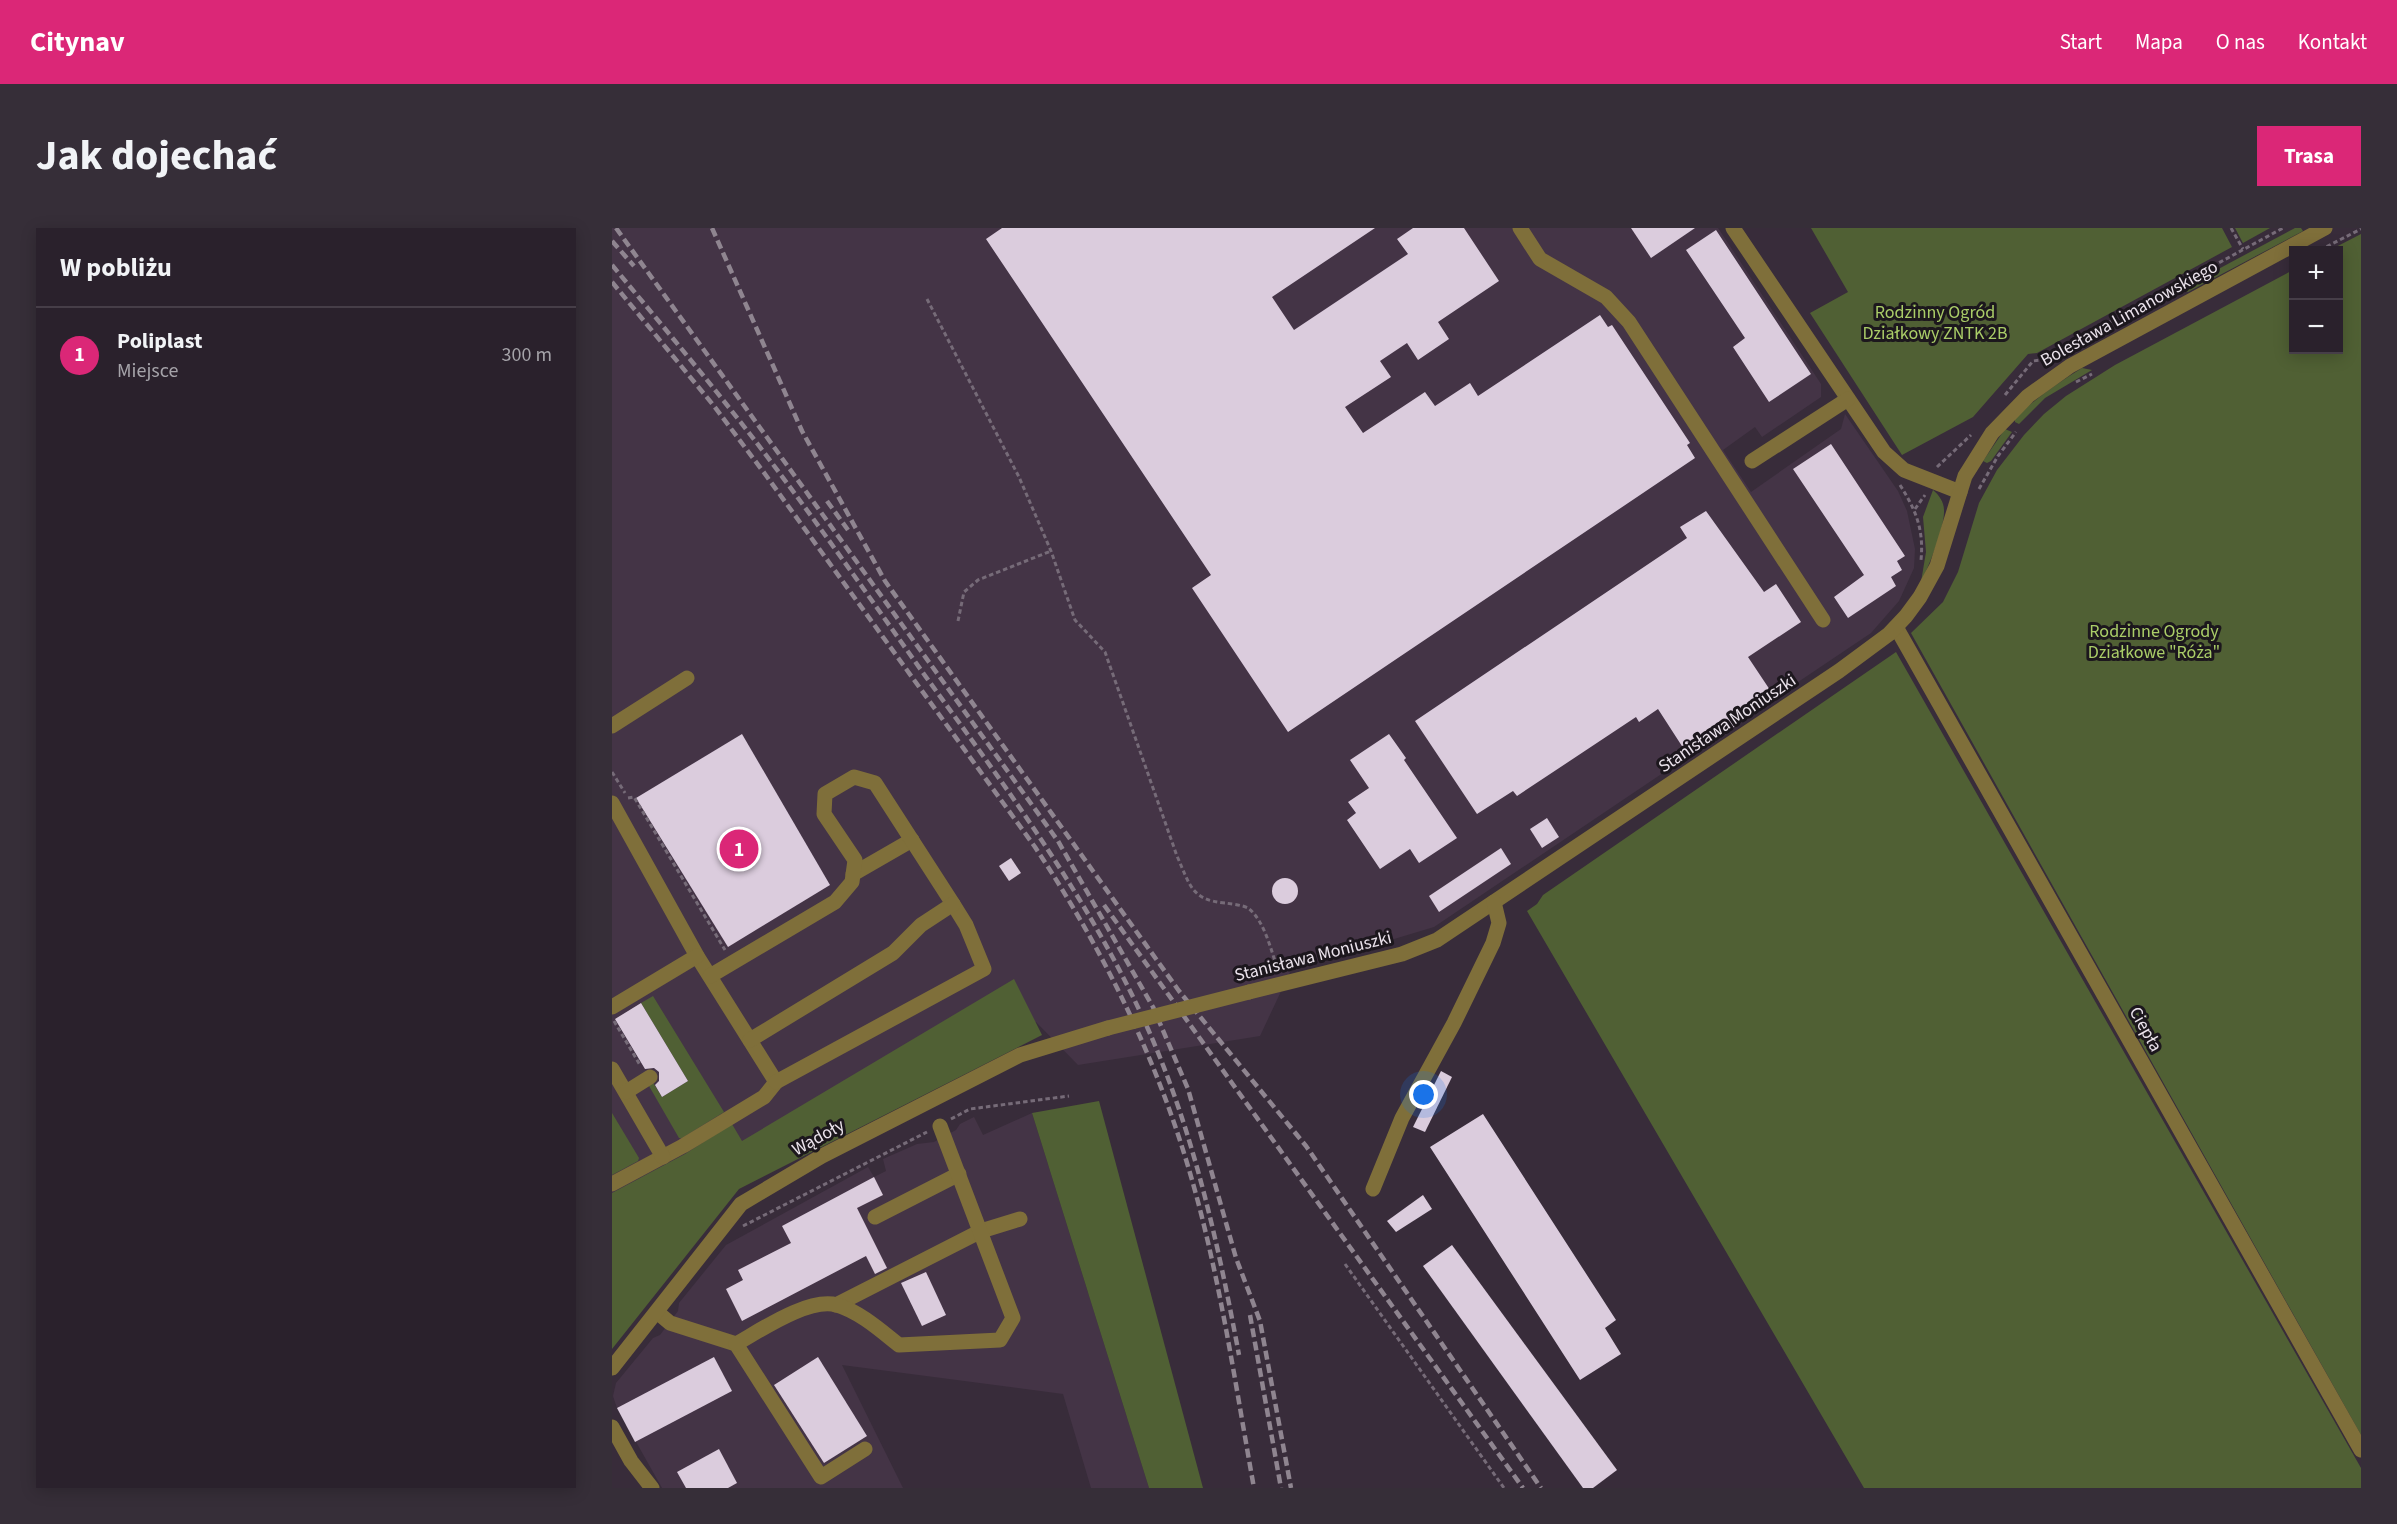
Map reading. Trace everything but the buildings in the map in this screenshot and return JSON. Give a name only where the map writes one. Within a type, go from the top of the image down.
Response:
[{"type":"street","points":[[1520,228],[1540,259],[1606,297],[1629,322],[1823,620]]},
{"type":"street","points":[[1733,228],[1891,459],[1917,477],[1960,492]]},
{"type":"street","name":"Bolesława Limanowskiego","points":[[1960,492],[1965,476],[1992,433],[2014,408],[2043,383],[2091,354],[2325,228]]},
{"type":"street","points":[[1752,461],[1848,399]]},
{"type":"street","name":"Stanisława Moniuszki","points":[[1108,1028],[1402,954],[1437,940],[1839,671],[1896,627],[1920,597],[1932,575],[1960,492]]},
{"type":"street","name":"Ciepła","points":[[1896,627],[2361,1450]]},
{"type":"street","points":[[612,726],[687,678]]},
{"type":"street","points":[[612,1184],[663,1157],[764,1097],[776,1082],[984,969],[966,926],[875,783],[854,777],[825,794],[824,814],[855,860],[852,882],[835,902],[710,976]]},
{"type":"street","points":[[612,802],[697,956],[776,1082]]},
{"type":"street","points":[[853,874],[912,840]]},
{"type":"street","points":[[1373,1189],[1402,1118],[1454,1023],[1494,943],[1499,923],[1494,902]]},
{"type":"street","points":[[750,1040],[893,953],[921,926],[953,904]]},
{"type":"street","points":[[612,1008],[697,956]]},
{"type":"street","name":"Wądoły","points":[[612,1368],[741,1204],[822,1156],[1020,1055],[1108,1028]]},
{"type":"street","points":[[612,1069],[663,1157]]},
{"type":"street","points":[[626,1092],[650,1077]]},
{"type":"street","points":[[736,1344],[810,1305],[836,1305],[868,1320],[898,1345],[1000,1340],[1013,1318],[940,1126]]},
{"type":"street","points":[[875,1217],[959,1174]]},
{"type":"street","points":[[836,1305],[981,1231],[1020,1219]]},
{"type":"street","points":[[657,1312],[670,1323],[736,1344],[821,1477],[865,1449]]},
{"type":"street","points":[[612,1427],[631,1461],[652,1488]]},
{"type":"path","points":[[2231,228],[2243,249]]},
{"type":"path","points":[[2328,246],[2361,229]]},
{"type":"path","points":[[927,299],[1019,477],[1051,551],[1075,621],[1105,652],[1173,845],[1188,880],[1200,898],[1210,902],[1246,907],[1258,920],[1282,983]]},
{"type":"path","points":[[2074,384],[2098,370]]},
{"type":"path","points":[[1989,471],[2018,430]]},
{"type":"path","points":[[1891,459],[1893,472],[1915,509],[1922,534],[1921,561]]},
{"type":"path","points":[[1915,509],[1922,501],[1927,489]]},
{"type":"path","points":[[958,621],[964,591],[978,580],[1051,551]]},
{"type":"path","points":[[742,1227],[970,1109],[1069,1096]]},
{"type":"path","points":[[1345,1264],[1504,1488]]},
{"type":"shaded area","points":[[612,228],[1718,228],[1821,384],[1821,397],[1762,437],[1755,427],[1723,450],[1751,492],[1841,429],[1845,414],[1898,491],[1907,511],[1915,549],[1914,568],[1899,601],[1871,633],[1434,927],[1291,970],[1260,1036],[1078,1065],[1036,1022],[612,1208]]},
{"type":"shaded area","points":[[1032,1113],[1149,1488],[1091,1488],[1063,1394],[842,1365],[903,1488],[662,1488],[617,1408],[613,1396],[616,1383],[653,1338],[660,1335],[678,1311],[679,1303],[726,1245],[868,1167],[874,1177],[886,1171],[883,1159],[917,1144],[934,1142],[974,1117],[983,1135]]},
{"type":"green space","name":"Rodzinny Ogród Działkowy ZNTK 2B","points":[[1811,228],[2222,228],[2232,247],[2037,353],[2028,354],[1973,417],[1902,455],[1810,313],[1848,292]]},
{"type":"green space","points":[[2235,228],[2270,228],[2243,243]]},
{"type":"green space","points":[[2295,228],[2301,228],[2303,231],[2188,292],[2181,289]]},
{"type":"green space","name":"Rodzinne Ogrody Działkowe \"Róża\"","points":[[2361,234],[2361,1435],[1911,633],[1943,602],[1958,572],[1979,503],[1997,470],[2024,435],[2066,396],[2115,365],[2289,272],[2289,354],[2343,354],[2343,246],[2338,246]]},
{"type":"green space","points":[[2082,368],[2092,370],[2045,398],[2019,424],[2015,422],[2015,418],[2031,404]]},
{"type":"green space","points":[[2005,429],[2012,432],[1991,461],[1987,463],[1983,461]]},
{"type":"green space","points":[[1933,490],[1942,501],[1944,517],[1936,546],[1921,582],[1926,552],[1923,517]]},
{"type":"green space","points":[[1896,652],[2361,1468],[2361,1488],[1864,1488],[1527,911],[1537,904],[1543,895]]},
{"type":"green space","points":[[1014,979],[1042,1035],[739,1189],[612,1349],[612,1193],[685,1154],[732,1124],[742,1141]]},
{"type":"green space","points":[[653,996],[724,1112],[682,1138],[679,1138],[649,1086],[652,1081],[662,1097],[688,1081],[641,1003]]},
{"type":"green space","points":[[1099,1101],[1203,1488],[1149,1488],[1032,1113]]},
{"type":"green space","points":[[612,1113],[639,1158],[638,1161],[612,1175]]},
{"type":"railway","points":[[616,228],[1058,841],[1153,1007],[1188,1089],[1236,1258],[1260,1321],[1291,1488]]},
{"type":"railway","points":[[712,228],[802,431],[885,581],[1179,991],[1306,1146],[1541,1488]]},
{"type":"railway","points":[[612,241],[634,266]]},
{"type":"railway","points":[[612,265],[729,408],[815,521],[1017,804],[1101,936],[1148,1029],[1179,1108],[1213,1230],[1239,1355]]},
{"type":"railway","points":[[612,282],[714,406],[765,474],[1035,847],[1060,885],[1105,964],[1144,1045],[1190,1173],[1218,1290],[1254,1488]]},
{"type":"railway","points":[[827,501],[848,530]]},
{"type":"railway","points":[[1104,905],[1523,1488]]},
{"type":"railway","points":[[1250,1315],[1281,1488]]},
{"type":"place","name":"Poliplast","points":[[739,849]]}]
